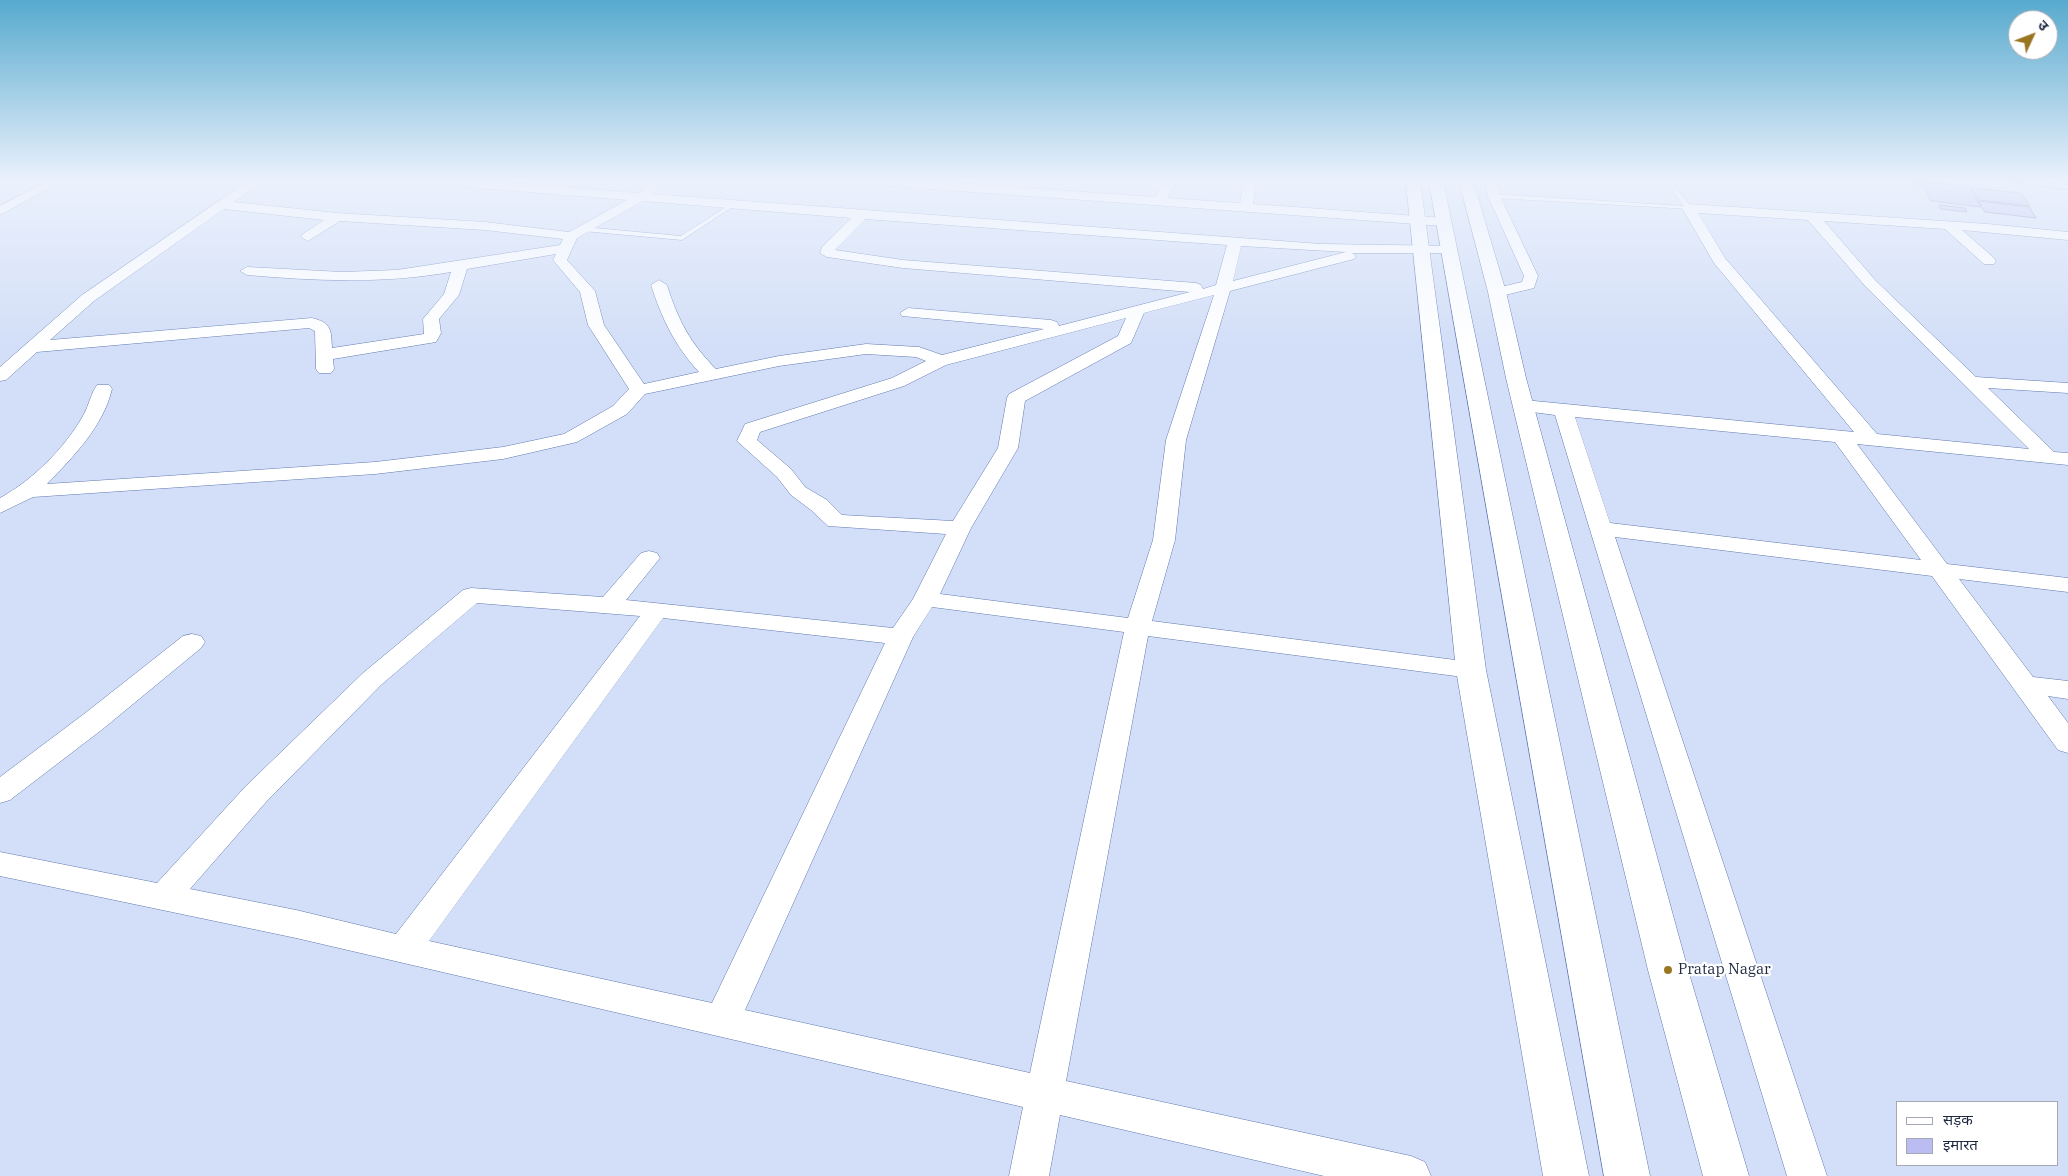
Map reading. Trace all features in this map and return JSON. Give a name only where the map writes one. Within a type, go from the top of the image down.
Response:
[{"type":"main road","points":[[1433,236],[1471,670],[1566,1176]]},
{"type":"main road","points":[[1433,236],[1470,365],[1627,1176]]},
{"type":"main road","points":[[1481,236],[1668,970],[1726,1176]]},
{"type":"street","points":[[0,376],[88,298],[177,236]]},
{"type":"street","points":[[557,236],[573,238]]},
{"type":"street","points":[[247,271],[316,276],[373,276],[461,265],[577,236]]},
{"type":"street","points":[[840,236],[829,247],[827,253],[903,264],[1223,289]]},
{"type":"street","points":[[1145,236],[1321,248],[1377,248]]},
{"type":"street","points":[[1201,240],[1202,236]]},
{"type":"street","points":[[960,528],[836,522],[819,505],[798,491],[784,473],[748,441],[752,428],[898,382],[940,361],[1138,308],[1291,273],[1377,248],[1429,236]]},
{"type":"street","points":[[1497,292],[1529,286],[1531,276],[1512,236]]},
{"type":"street","points":[[1705,236],[1719,260],[1871,440]]},
{"type":"street","points":[[1829,236],[1871,284],[2049,458]]},
{"type":"street","points":[[1960,236],[1989,261]]},
{"type":"street","points":[[573,238],[560,260],[587,291],[596,325],[638,390]]},
{"type":"street","points":[[1029,1176],[1136,626],[1164,540],[1176,440],[1223,289],[1235,242]]},
{"type":"street","points":[[33,347],[312,323],[323,329],[324,362],[430,338],[433,333],[431,319],[451,295],[461,265]]},
{"type":"street","points":[[659,285],[668,313],[688,350],[713,376]]},
{"type":"street","points":[[722,1021],[900,637],[925,599],[960,528],[1008,448],[1016,398],[1125,339],[1138,308]]},
{"type":"street","points":[[908,313],[1070,326]]},
{"type":"street","points":[[29,491],[69,490],[375,468],[503,453],[570,438],[620,410],[638,390],[779,361],[866,349],[919,352],[940,361]]},
{"type":"street","points":[[1971,382],[2068,388]]},
{"type":"street","points":[[0,507],[29,491],[68,452],[102,400],[103,390]]},
{"type":"street","points":[[1524,406],[2068,459]]},
{"type":"street","points":[[1563,410],[1807,1176]]},
{"type":"street","points":[[1842,438],[2068,743]]},
{"type":"street","points":[[1601,529],[2068,585]]},
{"type":"street","points":[[609,605],[649,558]]},
{"type":"street","points":[[164,897],[256,794],[372,678],[472,595],[609,605],[655,612],[900,637]]},
{"type":"street","points":[[925,599],[1471,670]]},
{"type":"street","points":[[403,950],[655,612]]},
{"type":"street","points":[[0,792],[94,721],[192,642]]},
{"type":"street","points":[[2025,685],[2068,690]]},
{"type":"street","points":[[0,864],[296,924],[403,950],[1411,1176]]},
{"type":"lane","points":[[573,238],[682,238],[685,236]]},
{"type":"place","name":"Pratap Nagar","points":[[1668,970]]}]
